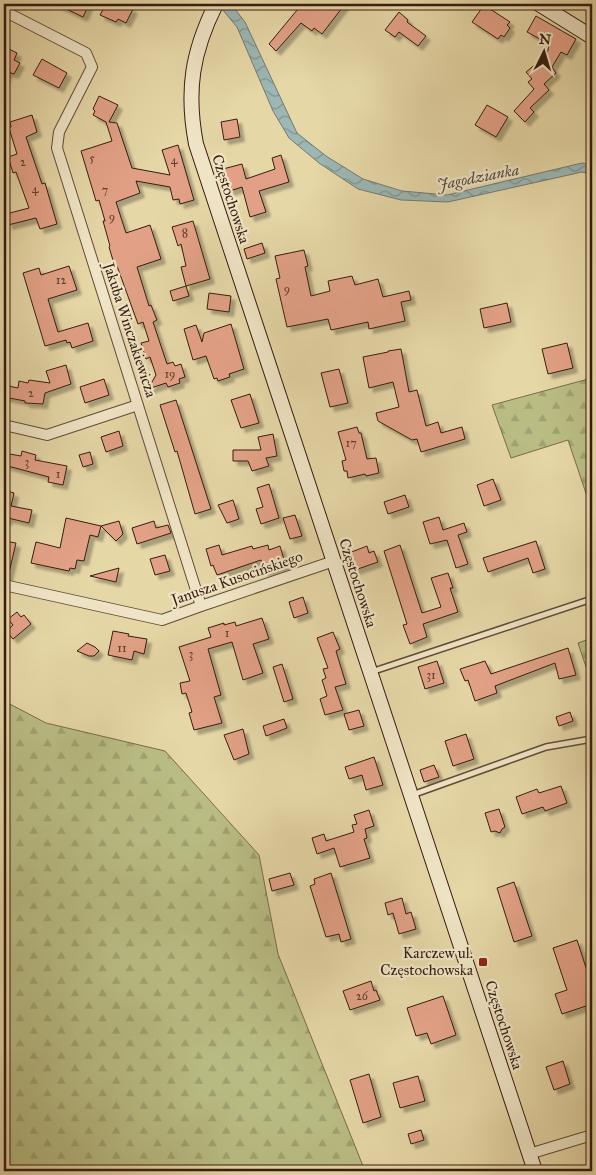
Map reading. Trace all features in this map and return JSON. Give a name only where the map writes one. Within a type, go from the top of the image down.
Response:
[{"type":"main road","name":"Częstochowska","points":[[216,4],[207,21],[196,54],[191,83],[191,117],[196,144],[535,1171]]},
{"type":"main road","points":[[539,4],[592,38]]},
{"type":"street","name":"Jakuba Winczakiewicza","points":[[4,11],[86,52],[92,66],[58,132],[57,148],[201,606]]},
{"type":"street","points":[[4,425],[47,435],[138,405]]},
{"type":"street","name":"Janusza Kusocińskiego","points":[[4,585],[162,620],[334,561]]},
{"type":"street","points":[[529,1154],[592,1135]]},
{"type":"lane","points":[[371,672],[592,599]]},
{"type":"lane","points":[[411,795],[546,747],[592,740]]},
{"type":"green space","points":[[592,378],[592,511],[568,440],[511,458],[492,405]]},
{"type":"green space","points":[[592,638],[592,681],[591,682],[578,643]]},
{"type":"green space","points":[[4,701],[46,723],[165,751],[259,855],[278,954],[365,1171],[4,1171]]},
{"type":"water","points":[[215,4],[231,4],[245,22],[297,133],[326,156],[363,179],[402,191],[447,195],[582,163],[592,164],[592,174],[582,172],[448,202],[401,200],[358,189],[319,163],[289,138],[273,111],[237,27],[222,9]]},
{"type":"building","points":[[56,4],[89,4],[83,17]]},
{"type":"building","points":[[106,4],[122,4],[133,9],[126,23],[118,19],[116,22],[100,15]]},
{"type":"building","points":[[302,4],[345,4],[322,34],[314,28],[312,31],[301,23],[276,51],[269,44]]},
{"type":"building","points":[[484,5],[510,22],[507,25],[510,28],[504,37],[501,35],[498,39],[472,22]]},
{"type":"building","points":[[399,12],[408,20],[407,22],[426,36],[418,46],[399,32],[395,37],[385,30]]},
{"type":"building","points":[[536,16],[576,39],[567,55],[561,52],[552,67],[556,73],[544,84],[549,90],[530,108],[534,112],[525,122],[514,111],[534,89],[528,82],[532,79],[526,72],[547,55],[549,44],[527,32]]},
{"type":"building","points":[[7,48],[17,53],[14,60],[20,63],[14,74],[8,72],[4,81],[4,54]]},
{"type":"building","points":[[42,59],[67,73],[59,88],[33,75]]},
{"type":"building","points":[[99,96],[118,105],[109,122],[117,123],[132,168],[170,175],[162,150],[178,145],[194,200],[180,204],[179,199],[173,200],[170,187],[136,181],[140,193],[116,202],[126,233],[150,225],[161,259],[137,267],[149,306],[151,305],[157,320],[153,322],[167,364],[173,362],[175,366],[181,364],[185,377],[179,379],[180,383],[168,387],[166,383],[148,389],[156,375],[150,357],[146,359],[141,343],[149,341],[143,322],[138,324],[117,266],[115,267],[99,200],[96,201],[81,151],[112,141],[106,122],[93,115],[95,111],[93,109]]},
{"type":"building","points":[[487,105],[508,117],[496,137],[475,125]]},
{"type":"building","points":[[32,115],[37,132],[26,137],[42,184],[45,183],[57,224],[40,229],[36,218],[8,225],[6,214],[29,208],[16,172],[13,173],[8,157],[17,154],[9,128],[11,127],[10,122]]},
{"type":"building","points":[[237,119],[240,137],[224,140],[221,122]]},
{"type":"building","points":[[281,155],[289,182],[259,191],[266,212],[250,217],[242,187],[230,191],[223,169],[242,164],[246,179],[275,169],[272,158]]},
{"type":"building","points":[[193,221],[210,279],[186,286],[181,267],[186,266],[181,244],[178,246],[172,227]]},
{"type":"building","points":[[262,243],[265,253],[247,259],[244,249]]},
{"type":"building","points":[[304,250],[308,266],[305,267],[311,296],[330,291],[328,281],[352,276],[355,285],[378,279],[383,297],[409,291],[411,300],[401,302],[405,321],[369,329],[368,322],[331,330],[328,319],[287,327],[276,279],[280,278],[275,256]]},
{"type":"building","points":[[69,266],[77,290],[48,299],[58,332],[88,323],[93,341],[72,348],[70,342],[67,343],[66,340],[45,346],[23,273],[39,268],[41,275]]},
{"type":"building","points":[[186,286],[189,296],[173,301],[170,291]]},
{"type":"building","points":[[209,293],[231,296],[229,312],[207,309]]},
{"type":"building","points":[[507,303],[511,322],[484,328],[480,309]]},
{"type":"building","points":[[231,324],[244,369],[229,374],[230,377],[218,381],[217,378],[214,379],[206,356],[193,360],[184,329],[196,325],[202,342],[204,333]]},
{"type":"building","points":[[567,343],[573,368],[548,374],[542,349]]},
{"type":"building","points":[[401,349],[409,392],[417,390],[426,426],[438,422],[441,433],[462,427],[465,439],[421,452],[417,439],[412,440],[378,421],[376,413],[399,407],[393,382],[369,388],[363,357]]},
{"type":"building","points":[[66,365],[71,384],[45,393],[43,404],[25,403],[25,401],[4,397],[4,385],[18,388],[19,381],[28,383],[29,380],[50,383],[46,371]]},
{"type":"building","points":[[339,369],[348,403],[330,407],[321,373]]},
{"type":"building","points":[[104,379],[109,395],[85,403],[80,387]]},
{"type":"building","points":[[250,394],[259,423],[241,428],[231,400]]},
{"type":"building","points":[[176,400],[211,509],[195,514],[177,451],[175,452],[160,405]]},
{"type":"building","points":[[357,427],[359,433],[361,433],[367,459],[376,458],[379,473],[348,478],[347,471],[344,471],[342,461],[346,460],[338,432]]},
{"type":"building","points":[[119,431],[123,446],[106,452],[101,437]]},
{"type":"building","points":[[273,434],[277,456],[266,458],[269,466],[252,471],[248,461],[233,461],[233,450],[261,450],[258,437]]},
{"type":"building","points":[[22,451],[36,455],[35,460],[67,466],[63,485],[48,482],[49,477],[4,465],[4,453],[21,456]]},
{"type":"building","points":[[90,452],[93,464],[83,467],[79,455]]},
{"type":"building","points":[[493,479],[501,500],[484,506],[477,485]]},
{"type":"building","points":[[269,484],[279,518],[261,524],[256,509],[263,507],[257,488]]},
{"type":"building","points":[[4,490],[14,493],[11,506],[32,510],[29,523],[8,518],[7,521],[4,520]]},
{"type":"building","points":[[405,495],[409,507],[388,514],[384,502]]},
{"type":"building","points":[[233,500],[239,519],[227,523],[218,505]]},
{"type":"building","points":[[295,515],[302,536],[290,539],[283,518]]},
{"type":"building","points":[[439,517],[443,530],[464,523],[467,532],[458,535],[468,564],[456,568],[447,540],[430,544],[423,522]]},
{"type":"building","points":[[66,518],[101,526],[98,537],[90,535],[84,561],[77,560],[75,569],[70,568],[69,571],[31,563],[36,542],[60,548]]},
{"type":"building","points":[[119,521],[123,534],[116,541],[101,526]]},
{"type":"building","points":[[154,521],[156,528],[168,525],[171,533],[137,544],[132,528]]},
{"type":"building","points":[[4,541],[16,543],[8,577],[4,577]]},
{"type":"building","points":[[536,541],[545,569],[533,573],[528,558],[488,572],[483,558]]},
{"type":"building","points":[[219,545],[222,555],[252,546],[253,549],[268,545],[269,550],[280,546],[286,566],[264,572],[261,560],[217,575],[213,565],[211,566],[206,549]]},
{"type":"building","points":[[400,545],[422,613],[441,607],[431,578],[448,573],[453,588],[450,588],[458,612],[423,624],[427,637],[410,644],[403,625],[407,624],[384,551]]},
{"type":"building","points":[[367,546],[369,553],[374,551],[378,562],[355,570],[349,553]]},
{"type":"building","points":[[165,555],[170,571],[155,575],[150,559]]},
{"type":"building","points":[[119,568],[116,582],[90,576]]},
{"type":"building","points":[[303,597],[308,613],[294,618],[289,602]]},
{"type":"building","points":[[17,612],[21,617],[24,615],[31,624],[13,639],[6,631],[13,625],[8,619]]},
{"type":"building","points":[[262,618],[269,639],[253,644],[263,673],[243,680],[232,642],[208,649],[221,695],[214,697],[222,723],[194,730],[189,713],[192,712],[186,693],[182,694],[180,683],[190,681],[179,647],[211,637],[208,628],[235,622],[236,626]]},
{"type":"building","points":[[113,631],[147,639],[144,654],[134,651],[132,660],[108,655]]},
{"type":"building","points":[[333,632],[340,649],[336,651],[346,684],[335,687],[343,710],[325,715],[320,699],[327,696],[322,680],[326,678],[323,669],[328,668],[317,638]]},
{"type":"building","points":[[87,643],[99,651],[94,656],[77,651]]},
{"type":"building","points":[[568,648],[576,675],[559,679],[555,663],[495,686],[497,693],[475,701],[468,680],[465,681],[460,669],[485,661],[491,674]]},
{"type":"building","points":[[437,661],[444,683],[425,689],[418,667]]},
{"type":"building","points":[[282,664],[293,699],[284,702],[273,667]]},
{"type":"building","points":[[359,710],[364,726],[349,730],[344,714]]},
{"type":"building","points":[[570,712],[573,721],[559,726],[556,717]]},
{"type":"building","points":[[284,719],[287,728],[266,736],[263,726]]},
{"type":"building","points":[[243,729],[249,754],[234,760],[224,735]]},
{"type":"building","points":[[466,734],[474,759],[453,766],[445,741]]},
{"type":"building","points":[[374,757],[383,785],[366,790],[362,775],[349,779],[345,767]]},
{"type":"building","points":[[434,765],[439,777],[424,782],[420,770]]},
{"type":"building","points":[[561,786],[567,803],[545,811],[543,807],[522,814],[516,797],[537,789],[539,793]]},
{"type":"building","points":[[499,809],[505,827],[500,833],[491,832],[485,813]]},
{"type":"building","points":[[369,810],[374,826],[365,829],[367,838],[364,839],[370,858],[340,867],[334,848],[317,854],[312,838],[324,834],[326,841],[354,832],[352,825],[357,824],[354,815]]},
{"type":"building","points":[[290,873],[294,885],[272,891],[269,879]]},
{"type":"building","points":[[331,873],[351,939],[341,942],[339,934],[326,937],[310,886],[315,884],[314,879]]},
{"type":"building","points":[[514,882],[532,936],[514,942],[497,888]]},
{"type":"building","points":[[402,898],[406,914],[411,912],[416,929],[399,934],[393,913],[388,915],[385,903]]},
{"type":"building","points":[[577,940],[592,986],[592,1004],[562,1014],[555,994],[567,990],[553,948]]},
{"type":"building","points":[[371,981],[374,991],[376,990],[380,1000],[350,1010],[343,991]]},
{"type":"building","points":[[443,996],[456,1035],[431,1044],[427,1033],[416,1036],[407,1008]]},
{"type":"building","points":[[563,1061],[570,1084],[554,1090],[546,1067]]},
{"type":"building","points":[[369,1074],[381,1117],[363,1123],[350,1080]]},
{"type":"building","points":[[418,1076],[425,1101],[400,1108],[393,1083]]},
{"type":"building","points":[[421,1130],[424,1140],[411,1144],[408,1134]]},
{"type":"place","name":"Karczew ul. Częstochowska","points":[[483,962]]},
{"type":"water label","name":"Jagodzianka","points":[[478,177]]}]
